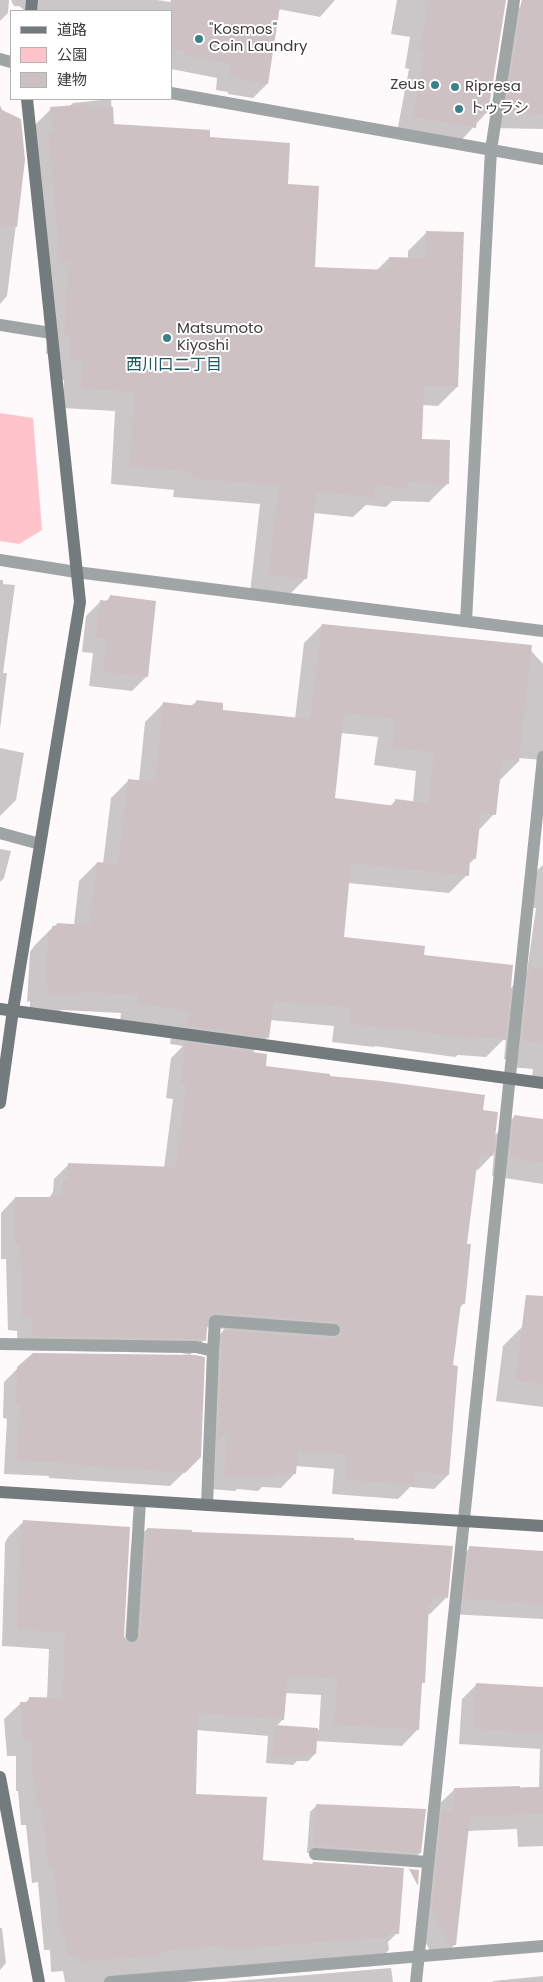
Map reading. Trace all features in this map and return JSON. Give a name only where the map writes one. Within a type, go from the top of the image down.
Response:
[{"type":"street","points":[[466,622],[491,150],[514,0]]},
{"type":"street","points":[[172,93],[543,159]]},
{"type":"street","points":[[0,1103],[13,1010],[80,602],[27,100]]},
{"type":"street","points":[[0,325],[51,333]]},
{"type":"street","points":[[0,560],[76,572],[543,631]]},
{"type":"street","points":[[416,1982],[543,757]]},
{"type":"street","points":[[0,833],[40,844]]},
{"type":"street","points":[[0,1009],[543,1083]]},
{"type":"street","points":[[207,1505],[212,1351],[215,1321],[334,1330]]},
{"type":"street","points":[[0,1344],[196,1347],[212,1351]]},
{"type":"street","points":[[0,1492],[543,1526]]},
{"type":"street","points":[[132,1636],[140,1501]]},
{"type":"street","points":[[0,1777],[5,1827],[39,1982]]},
{"type":"street","points":[[315,1854],[428,1862]]},
{"type":"street","points":[[110,1982],[543,1946]]},
{"type":"green space","points":[[0,413],[33,418],[42,530],[19,544],[0,541]]},
{"type":"building","points":[[171,0],[281,0],[268,84],[229,76],[231,64],[184,55],[185,51],[172,49]]},
{"type":"building","points":[[429,0],[506,0],[488,113],[478,113],[476,128],[412,117],[424,54],[419,53]]},
{"type":"building","points":[[522,0],[543,0],[543,114],[505,113]]},
{"type":"building","points":[[89,104],[89,109],[113,107],[114,124],[210,130],[210,137],[290,143],[288,184],[319,186],[315,267],[388,270],[389,257],[425,258],[426,231],[464,232],[458,387],[424,386],[422,439],[450,440],[449,484],[407,482],[407,489],[375,485],[374,498],[317,492],[307,579],[268,575],[279,485],[192,479],[192,472],[130,466],[134,392],[81,389],[83,361],[69,360],[71,336],[64,335],[69,262],[60,263],[48,132],[53,134],[50,107]]},
{"type":"building","points":[[0,109],[21,119],[25,160],[17,227],[0,225]]},
{"type":"building","points":[[110,595],[156,601],[148,677],[103,672],[107,639],[96,638],[100,600],[109,601]]},
{"type":"building","points":[[322,624],[532,645],[519,762],[502,760],[496,815],[481,813],[476,859],[470,858],[469,876],[351,863],[344,937],[425,946],[424,955],[513,965],[506,1040],[475,1037],[475,1040],[393,1028],[349,1024],[351,1008],[274,1001],[269,1038],[187,1026],[190,1011],[137,1004],[138,995],[78,992],[78,994],[47,993],[48,984],[45,984],[48,933],[52,933],[52,926],[57,926],[57,923],[89,925],[97,862],[118,864],[128,779],[155,782],[163,702],[196,706],[196,700],[223,703],[223,710],[310,719]],"holes":[[[344,713],[395,719],[392,747],[434,753],[428,803],[395,799],[395,806],[335,798]]]},
{"type":"building","points":[[529,967],[543,969],[543,1043],[522,1041]]},
{"type":"building","points":[[185,1042],[267,1054],[266,1066],[330,1074],[330,1076],[485,1095],[483,1110],[498,1112],[493,1156],[480,1154],[480,1157],[478,1157],[467,1244],[471,1244],[465,1304],[461,1303],[453,1365],[458,1366],[449,1475],[415,1472],[414,1485],[345,1480],[347,1455],[298,1451],[296,1474],[274,1473],[274,1477],[251,1475],[250,1478],[224,1475],[228,1430],[218,1440],[223,1330],[334,1338],[340,1335],[342,1330],[339,1324],[335,1322],[216,1313],[208,1317],[206,1341],[196,1339],[32,1336],[31,1317],[22,1316],[20,1246],[15,1245],[15,1197],[62,1197],[63,1181],[67,1181],[68,1163],[176,1167],[186,1085],[180,1084]]},
{"type":"building","points":[[514,1115],[543,1119],[543,1163],[510,1158]]},
{"type":"building","points":[[526,1295],[543,1296],[543,1384],[515,1381]]},
{"type":"building","points":[[33,1353],[195,1355],[205,1357],[201,1457],[185,1473],[17,1461],[20,1405],[16,1405],[17,1367]]},
{"type":"building","points":[[23,1520],[130,1527],[124,1636],[127,1642],[132,1644],[138,1641],[140,1636],[147,1528],[192,1530],[192,1532],[354,1538],[354,1540],[453,1546],[448,1598],[433,1597],[432,1605],[429,1604],[425,1683],[422,1683],[419,1730],[334,1725],[337,1679],[288,1676],[284,1720],[198,1713],[196,1794],[267,1797],[263,1860],[404,1868],[399,1934],[389,1933],[389,1937],[223,1950],[222,1945],[159,1952],[160,1956],[80,1962],[79,1955],[67,1956],[66,1934],[60,1934],[54,1867],[48,1867],[42,1809],[37,1809],[34,1775],[31,1775],[32,1740],[23,1740],[20,1702],[29,1702],[29,1697],[62,1698],[65,1633],[17,1630],[21,1525],[23,1525]]},
{"type":"building","points":[[469,1546],[543,1551],[543,1604],[464,1599]]},
{"type":"building","points":[[476,1683],[543,1687],[543,1733],[473,1729]]},
{"type":"building","points":[[275,1725],[318,1728],[316,1754],[302,1754],[302,1758],[273,1756]]},
{"type":"building","points":[[520,1786],[520,1788],[543,1787],[543,1814],[470,1817],[456,1945],[450,1946],[432,1911],[442,1810],[452,1811],[454,1788]]},
{"type":"building","points":[[316,1804],[426,1809],[421,1853],[314,1846]]},
{"type":"building","points":[[409,1869],[419,1870],[418,1886]]},
{"type":"place","name":"\"Kosmos\" Coin Laundry","points":[[199,39]]},
{"type":"place","name":"Zeus","points":[[435,85]]},
{"type":"place","name":"Ripresa","points":[[455,87]]},
{"type":"place","name":"トゥラシ","points":[[459,109]]},
{"type":"place","name":"Matsumoto Kiyoshi","points":[[167,338]]},
{"type":"district","name":"西川口二丁目","points":[[174,366]]}]
